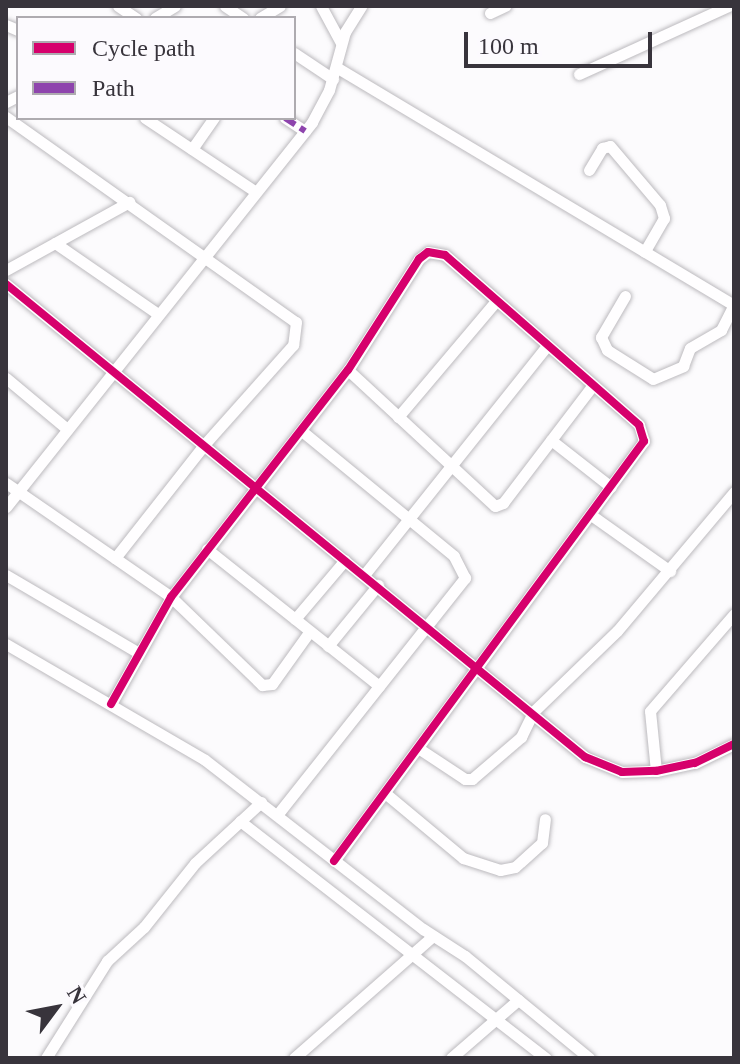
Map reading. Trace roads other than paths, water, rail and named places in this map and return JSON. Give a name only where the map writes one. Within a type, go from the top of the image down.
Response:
[{"type":"street","points":[[321,6],[341,43]]},
{"type":"street","points":[[6,507],[305,131],[334,73],[341,43],[361,6]]},
{"type":"street","points":[[490,13],[505,6]]},
{"type":"street","points":[[579,74],[728,6]]},
{"type":"street","points":[[296,54],[334,73],[734,305],[721,330],[690,348],[683,366],[653,379],[607,350],[601,337],[625,296]]},
{"type":"street","points":[[6,117],[293,318],[297,328],[293,345],[204,445],[115,558]]},
{"type":"street","points":[[148,120],[256,192]]},
{"type":"street","points":[[192,149],[213,120]]},
{"type":"street","points":[[288,120],[305,131]]},
{"type":"street","points":[[589,170],[602,148],[610,146],[660,205],[664,218],[644,252]]},
{"type":"street","points":[[6,270],[129,202]]},
{"type":"street","points":[[55,243],[158,314]]},
{"type":"street","points":[[111,704],[137,652],[171,597],[348,370],[428,252],[445,255],[644,432],[642,445],[334,861]]},
{"type":"street","points":[[6,284],[110,373],[428,625],[476,669],[533,712],[565,743],[604,768],[656,771],[695,763],[734,744]]},
{"type":"street","points":[[398,417],[496,301]]},
{"type":"street","points":[[364,575],[406,516],[546,347]]},
{"type":"street","points":[[348,370],[448,465],[498,505],[592,386]]},
{"type":"street","points":[[6,378],[67,429]]},
{"type":"street","points":[[277,815],[462,584],[465,573],[454,556],[302,431]]},
{"type":"street","points":[[551,440],[611,487]]},
{"type":"street","points":[[6,483],[171,597],[262,685],[272,684],[310,631]]},
{"type":"street","points":[[418,748],[469,780],[521,737],[533,712],[670,571],[734,492]]},
{"type":"street","points":[[591,515],[670,571]]},
{"type":"street","points":[[207,549],[379,686]]},
{"type":"street","points":[[295,619],[345,560]]},
{"type":"street","points":[[6,575],[137,652]]},
{"type":"street","points":[[328,646],[378,585]]},
{"type":"street","points":[[656,771],[650,711],[734,614]]},
{"type":"street","points":[[6,644],[205,760],[589,1058]]},
{"type":"street","points":[[385,793],[463,858],[500,870],[515,867],[542,843],[545,819]]},
{"type":"street","points":[[46,1058],[107,961],[261,802]]},
{"type":"street","points":[[240,821],[546,1058]]},
{"type":"street","points":[[294,1058],[433,936]]},
{"type":"street","points":[[451,1058],[518,1000]]}]
